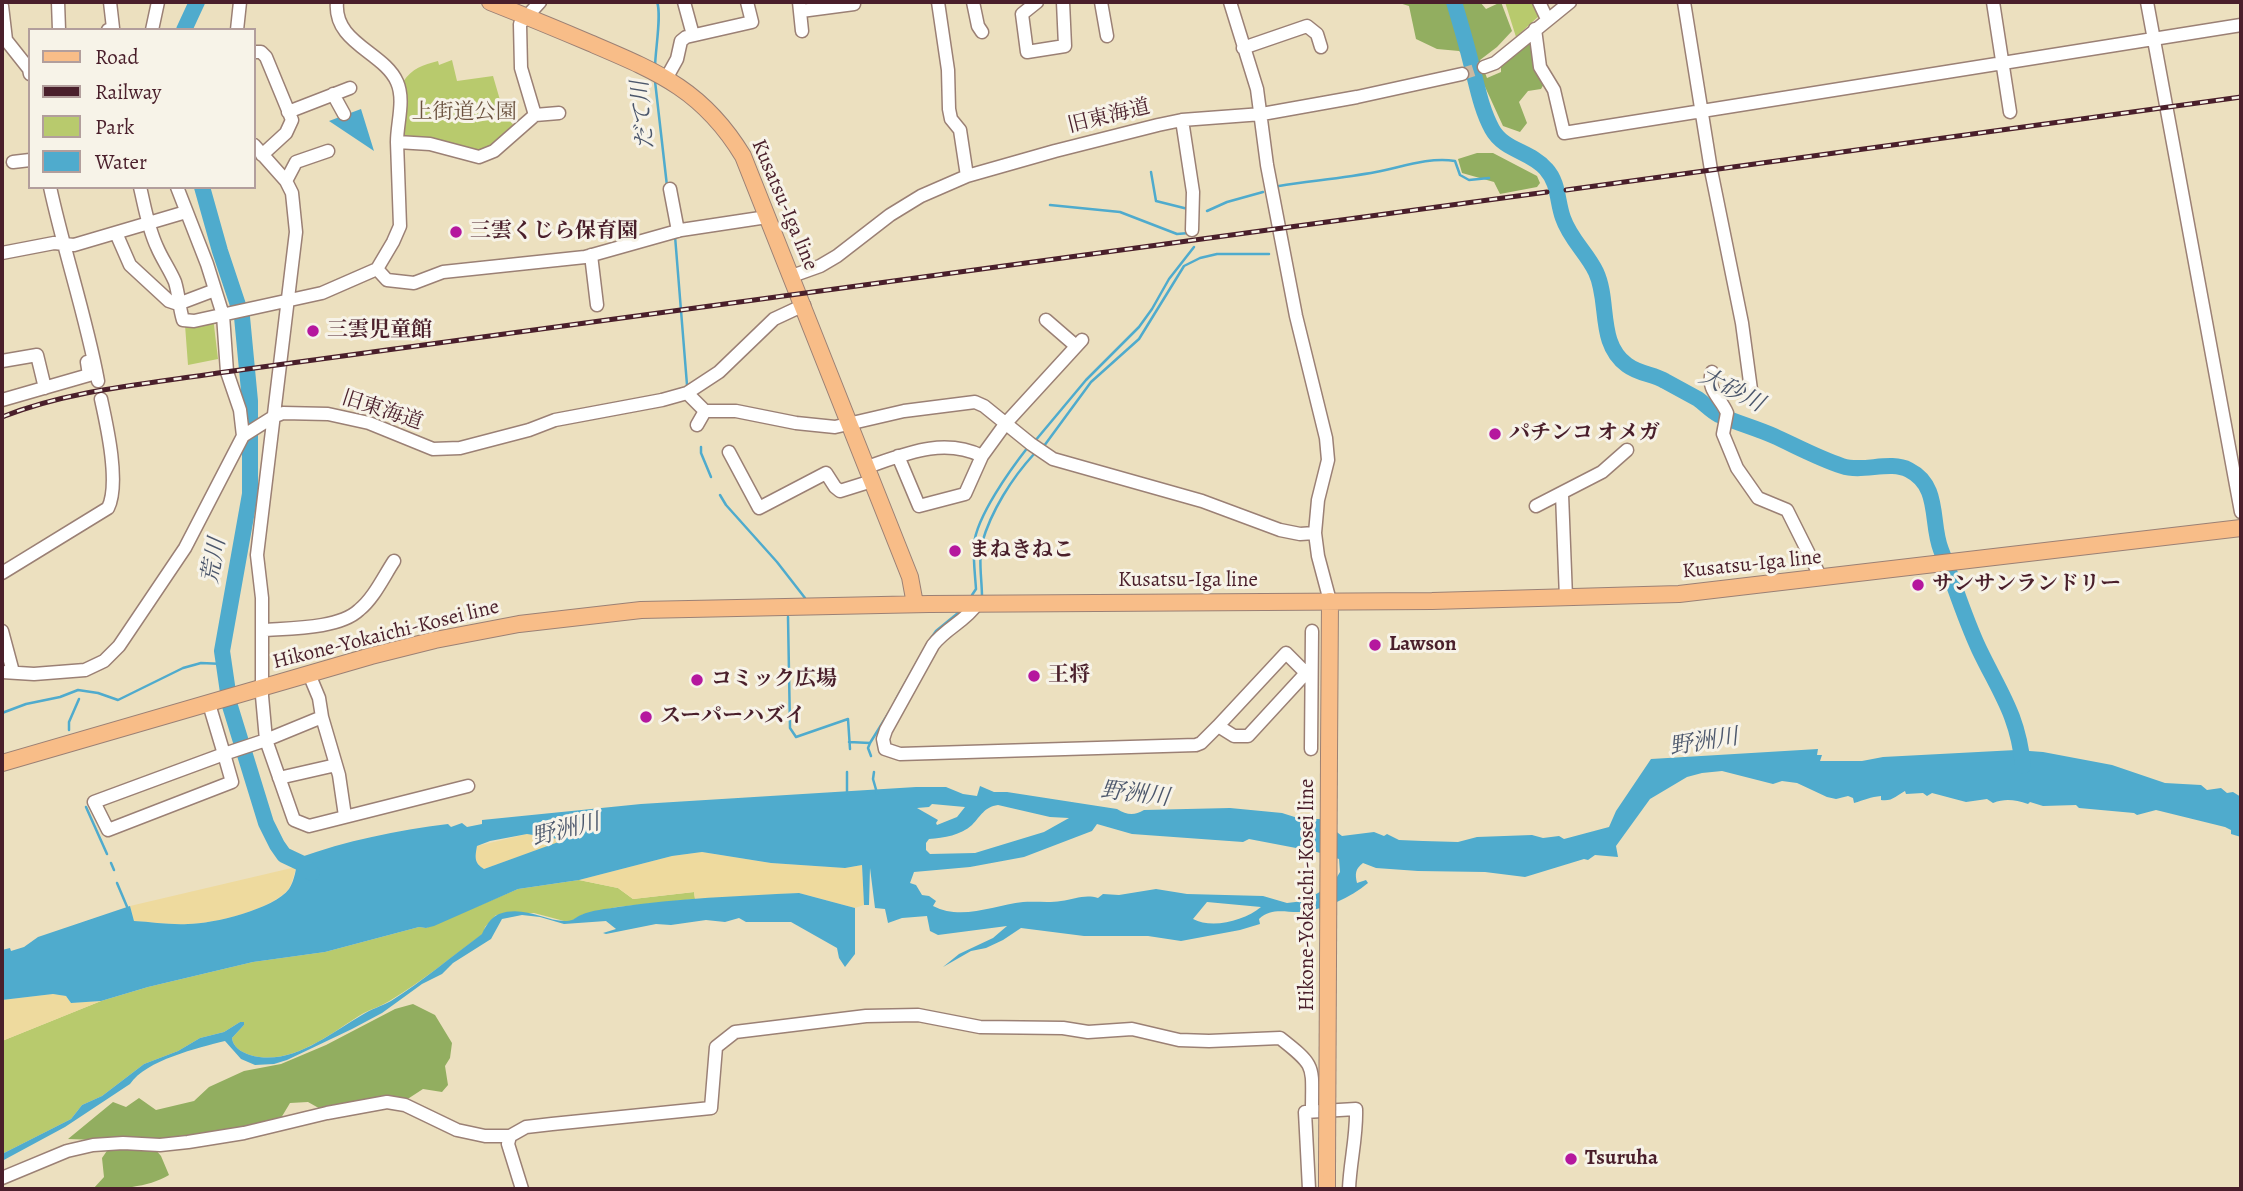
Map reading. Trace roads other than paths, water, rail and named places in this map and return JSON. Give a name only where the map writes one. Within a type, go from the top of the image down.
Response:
[{"type":"main road","name":"Kusatsu-Iga line","points":[[490,2],[658,73],[705,107],[733,140],[743,156],[804,305],[910,577],[915,604],[1566,598],[1679,594],[2241,528]]},
{"type":"main road","name":"Hikone-Yokaichi-Kosei line","points":[[1326,1189],[1330,601]]},
{"type":"main road","name":"Hikone-Yokaichi-Kosei line","points":[[2,763],[435,640],[519,624],[601,613],[915,604]]},
{"type":"street","points":[[58,2],[59,28]]},
{"type":"street","points":[[110,2],[113,28]]},
{"type":"street","points":[[152,28],[158,2]]},
{"type":"street","points":[[237,28],[240,2]]},
{"type":"street","points":[[140,189],[148,223],[179,296],[178,304],[183,320],[194,321],[322,293],[377,269],[400,226],[397,142],[401,96],[390,70],[349,36],[339,15],[337,2]]},
{"type":"street","points":[[535,115],[521,68],[520,24],[540,2]]},
{"type":"street","points":[[684,2],[693,35]]},
{"type":"street","points":[[658,73],[677,59],[681,41],[693,35],[752,22],[747,2]]},
{"type":"street","points":[[802,31],[800,7],[854,4],[853,2]]},
{"type":"street","points":[[937,2],[947,70],[949,109],[951,119],[960,130],[967,176]]},
{"type":"street","points":[[973,2],[978,26],[982,32]]},
{"type":"street","points":[[1037,2],[1023,15],[1027,52],[1065,46],[1063,2]]},
{"type":"street","points":[[1101,2],[1107,37]]},
{"type":"street","points":[[1230,2],[1257,89],[1296,316],[1326,438],[1328,460],[1318,500],[1315,533],[1330,601]]},
{"type":"street","points":[[1539,2],[1547,19]]},
{"type":"street","points":[[1485,67],[1495,63],[1570,2]]},
{"type":"street","points":[[1684,2],[1712,170],[1742,323],[1752,397]]},
{"type":"street","points":[[1993,2],[2010,112]]},
{"type":"street","points":[[2147,2],[2241,512]]},
{"type":"street","points":[[2,6],[6,40],[28,67]]},
{"type":"street","points":[[1535,29],[1541,66],[1554,90],[1564,133],[2241,25]]},
{"type":"street","points":[[1243,48],[1307,26],[1317,34],[1321,47]]},
{"type":"street","points":[[256,52],[261,52],[266,57],[292,120],[286,134],[258,150],[286,181],[292,193],[296,232],[271,418],[257,555],[263,630],[255,690],[264,741],[294,820],[309,826],[468,786]]},
{"type":"street","name":"旧東海道","points":[[792,276],[820,267],[890,215],[921,196],[967,176],[1107,136],[1182,120],[1262,114],[1462,74]]},
{"type":"street","points":[[288,112],[350,88]]},
{"type":"street","points":[[333,94],[344,114]]},
{"type":"street","points":[[397,142],[430,144],[479,157],[494,151],[535,115],[559,113]]},
{"type":"street","points":[[1182,120],[1193,192],[1192,230]]},
{"type":"street","points":[[286,181],[296,162],[328,151]]},
{"type":"street","points":[[13,162],[28,160]]},
{"type":"street","points":[[50,189],[98,381]]},
{"type":"street","points":[[2,631],[8,672],[34,674],[85,670],[104,662],[119,646],[185,548],[243,436],[240,410],[227,372],[226,314],[178,189]]},
{"type":"street","points":[[670,189],[678,231]]},
{"type":"street","points":[[2,253],[54,243],[74,245],[186,212]]},
{"type":"street","points":[[377,269],[387,280],[414,283],[443,272],[591,255],[678,231],[767,217]]},
{"type":"street","points":[[116,233],[130,265],[169,301],[178,304],[215,290]]},
{"type":"street","points":[[591,255],[597,305]]},
{"type":"street","name":"旧東海道","points":[[243,436],[283,413],[307,412],[345,416],[433,449],[445,450],[529,430],[555,420],[662,400],[687,393],[719,372],[774,319],[804,305]]},
{"type":"street","points":[[898,456],[919,506],[965,494],[982,456],[1006,423],[1079,343],[1046,320]]},
{"type":"street","points":[[2,400],[89,376],[80,334],[86,326]]},
{"type":"street","points":[[2,361],[37,355],[45,388]]},
{"type":"street","points":[[1712,372],[1709,380],[1711,386],[1727,416],[1723,434],[1737,468],[1758,498],[1787,510],[1821,578]]},
{"type":"street","points":[[687,393],[705,411],[736,411],[796,424],[835,427],[904,411],[975,402],[1053,459],[1202,502],[1280,530],[1300,534],[1315,533]]},
{"type":"street","points":[[2,573],[108,508],[113,488],[101,399]]},
{"type":"street","points":[[697,425],[705,411]]},
{"type":"street","points":[[729,452],[759,508],[826,473],[840,491],[898,456],[917,449],[965,448],[982,456]]},
{"type":"street","points":[[1536,506],[1602,472],[1627,450]]},
{"type":"street","points":[[1562,494],[1566,598]]},
{"type":"street","points":[[263,630],[304,628],[348,617],[359,611],[394,561]]},
{"type":"street","points":[[977,604],[972,612],[940,635],[933,645],[886,730],[883,738],[885,749],[900,754],[1195,745],[1201,743],[1218,726],[1286,653],[1309,673],[1331,673]]},
{"type":"street","points":[[1311,749],[1309,673],[1312,631]]},
{"type":"street","points":[[1218,726],[1234,736],[1248,736],[1309,673]]},
{"type":"street","points":[[309,674],[336,765],[345,816]]},
{"type":"street","points":[[216,702],[228,752],[232,782],[108,830],[94,802],[228,752],[264,741],[322,717]]},
{"type":"street","points":[[279,778],[336,765]]},
{"type":"street","points":[[2,1178],[66,1151],[93,1145],[160,1145],[188,1142],[244,1133],[327,1112],[387,1102],[405,1105],[457,1130],[485,1136],[510,1136],[526,1127],[711,1108],[716,1047],[734,1032],[866,1016],[918,1015],[980,1027],[1063,1028],[1088,1032],[1132,1029],[1179,1040],[1280,1038],[1306,1059],[1312,1071],[1312,1111]]},
{"type":"street","points":[[1309,1189],[1305,1112],[1356,1109],[1349,1189]]},
{"type":"street","points":[[510,1136],[508,1144],[522,1189]]},
{"type":"water","points":[[361,109],[374,151],[329,121]]},
{"type":"water","name":"野洲川","points":[[1818,749],[1817,755],[1822,755],[1820,761],[1862,761],[1883,757],[2016,750],[2043,752],[2112,765],[2165,783],[2201,785],[2207,790],[2221,788],[2227,793],[2233,792],[2241,797],[2241,837],[2231,834],[2231,830],[2225,827],[2156,810],[2137,815],[2079,808],[2076,805],[2043,806],[2010,800],[1993,803],[1987,799],[1966,802],[1932,793],[1927,796],[1923,793],[1906,794],[1905,791],[1888,800],[1881,800],[1881,796],[1854,803],[1853,798],[1848,796],[1836,799],[1827,797],[1797,783],[1782,781],[1773,784],[1722,771],[1687,777],[1650,799],[1616,846],[1618,857],[1595,855],[1588,860],[1525,877],[1485,872],[1376,868],[1363,863],[1356,872],[1357,883],[1366,880],[1368,883],[1337,902],[1302,912],[1269,913],[1259,919],[1260,924],[1181,941],[1148,936],[1084,936],[1021,928],[1003,940],[971,951],[943,967],[959,954],[993,938],[1007,926],[938,935],[930,931],[927,916],[902,918],[888,923],[885,909],[875,908],[870,868],[869,905],[864,905],[862,865],[845,868],[771,863],[702,852],[672,856],[579,880],[518,889],[434,926],[419,927],[325,952],[253,962],[101,1001],[71,1003],[66,996],[53,994],[2,1000],[2,950],[10,948],[11,951],[24,947],[38,937],[130,906],[134,921],[168,924],[199,923],[242,914],[270,903],[289,889],[298,858],[353,841],[429,826],[448,824],[451,827],[462,823],[467,827],[482,824],[482,820],[641,804],[916,787],[946,787],[977,796],[980,786],[994,792],[1117,809],[1130,814],[1144,810],[1230,808],[1282,813],[1301,819],[1320,819],[1342,836],[1374,832],[1399,840],[1458,842],[1477,837],[1532,835],[1543,838],[1559,836],[1564,839],[1609,827],[1616,811],[1651,759]],"holes":[[[932,804],[965,807],[957,817],[937,825],[938,820],[917,808],[929,807]],[[993,806],[1069,818],[1044,832],[975,853],[930,854],[926,850],[929,839],[963,831]],[[1097,824],[1132,834],[1243,842],[1249,839],[1317,852],[1339,859],[1340,872],[1332,885],[1304,901],[1287,903],[1263,896],[1187,894],[1156,889],[1119,895],[1103,894],[1098,898],[1023,902],[967,912],[933,906],[936,901],[922,895],[916,885],[910,883],[914,872],[970,867],[1024,857],[1092,831]],[[527,834],[564,840],[484,869],[476,859],[477,846]],[[1207,902],[1261,907],[1237,920],[1201,922],[1193,919]]]},
{"type":"water","points":[[799,893],[855,908],[855,954],[845,967],[837,948],[791,922],[746,922],[739,918],[725,922],[706,920],[671,925],[656,924],[606,934],[603,933],[616,929],[606,921],[564,924],[522,915],[502,919],[491,939],[382,1013],[352,1029],[274,1064],[255,1065],[241,1059],[225,1041],[173,1056],[148,1068],[130,1084],[65,1127],[2,1161],[2,1154],[71,1119],[82,1105],[102,1096],[144,1064],[178,1051],[200,1038],[224,1032],[240,1022],[244,1022],[244,1025],[232,1038],[238,1049],[250,1055],[265,1058],[280,1056],[309,1047],[414,985],[482,934],[491,920],[499,914],[518,911],[567,921],[585,913],[641,904]]},
{"type":"waterway","name":"荒川","points":[[185,28],[197,2]]},
{"type":"waterway","name":"だて川","points":[[655,68],[659,24],[657,2]]},
{"type":"waterway","name":"大砂川","points":[[1454,2],[1488,121],[1503,142],[1533,158],[1550,174],[1556,186],[1566,226],[1596,272],[1603,296],[1608,334],[1618,356],[1632,368],[1665,381],[1698,399],[1713,412],[1824,459],[1850,468],[1902,467],[1919,477],[1926,485],[1941,550],[1974,637],[2012,718],[2023,766]]},
{"type":"waterway","name":"だて川","points":[[655,81],[667,186]]},
{"type":"waterway","points":[[1279,186],[1364,174],[1435,160],[1455,161],[1460,175],[1469,180],[1489,178]]},
{"type":"waterway","points":[[1151,172],[1156,201],[1188,209]]},
{"type":"waterway","name":"荒川","points":[[203,189],[242,317],[250,401],[250,494],[222,651],[230,706],[266,823],[284,855],[303,864],[312,873]]},
{"type":"waterway","points":[[1207,211],[1263,192]]},
{"type":"waterway","points":[[1050,205],[1120,212],[1177,234],[1189,233]]},
{"type":"waterway","name":"だて川","points":[[675,236],[687,385]]},
{"type":"waterway","points":[[1035,441],[1086,380],[1139,327],[1169,279],[1194,247]]},
{"type":"waterway","points":[[1044,446],[1091,382],[1139,339],[1184,266],[1217,254],[1269,254]]},
{"type":"waterway","name":"だて川","points":[[701,447],[711,477]]},
{"type":"waterway","points":[[972,595],[976,589],[976,533],[995,494],[1028,447]]},
{"type":"waterway","points":[[982,597],[980,555],[986,531],[1003,496],[1034,454]]},
{"type":"waterway","name":"だて川","points":[[720,495],[805,598]]},
{"type":"waterway","points":[[895,701],[936,631],[958,613]]},
{"type":"waterway","name":"だて川","points":[[788,617],[790,728],[796,737],[848,719],[850,749]]},
{"type":"waterway","points":[[915,689],[932,658]]},
{"type":"waterway","points":[[2,713],[78,690],[118,700],[183,668],[201,663],[224,664]]},
{"type":"waterway","points":[[69,730],[69,722],[79,699]]},
{"type":"waterway","points":[[871,756],[868,748],[870,743],[896,701]]},
{"type":"waterway","points":[[849,742],[870,743]]},
{"type":"waterway","name":"だて川","points":[[847,772],[847,793]]},
{"type":"waterway","points":[[874,772],[877,793]]},
{"type":"waterway","points":[[86,807],[107,854]]},
{"type":"waterway","points":[[111,863],[114,870]]},
{"type":"waterway","points":[[117,883],[128,909]]},
{"type":"tunnel","points":[[1462,74],[1484,67]]},
{"type":"railway","points":[[1566,190],[2241,97]]},
{"type":"railway","points":[[2,417],[54,400],[136,385],[1547,192]]},
{"type":"place","name":"三雲くじら保育園","points":[[456,232]]},
{"type":"place","name":"三雲児童館","points":[[313,331]]},
{"type":"place","name":"パチンコ オメガ","points":[[1495,434]]},
{"type":"place","name":"まねきねこ","points":[[955,551]]},
{"type":"place","name":"サンサンランドリー","points":[[1918,585]]},
{"type":"place","name":"Lawson","points":[[1375,645]]},
{"type":"place","name":"王将","points":[[1034,676]]},
{"type":"place","name":"コミック広場","points":[[697,680]]},
{"type":"place","name":"スーパーハズイ","points":[[646,717]]},
{"type":"place","name":"Tsuruha","points":[[1571,1159]]},
{"type":"park label","name":"上街道公園","points":[[464,113]]}]
